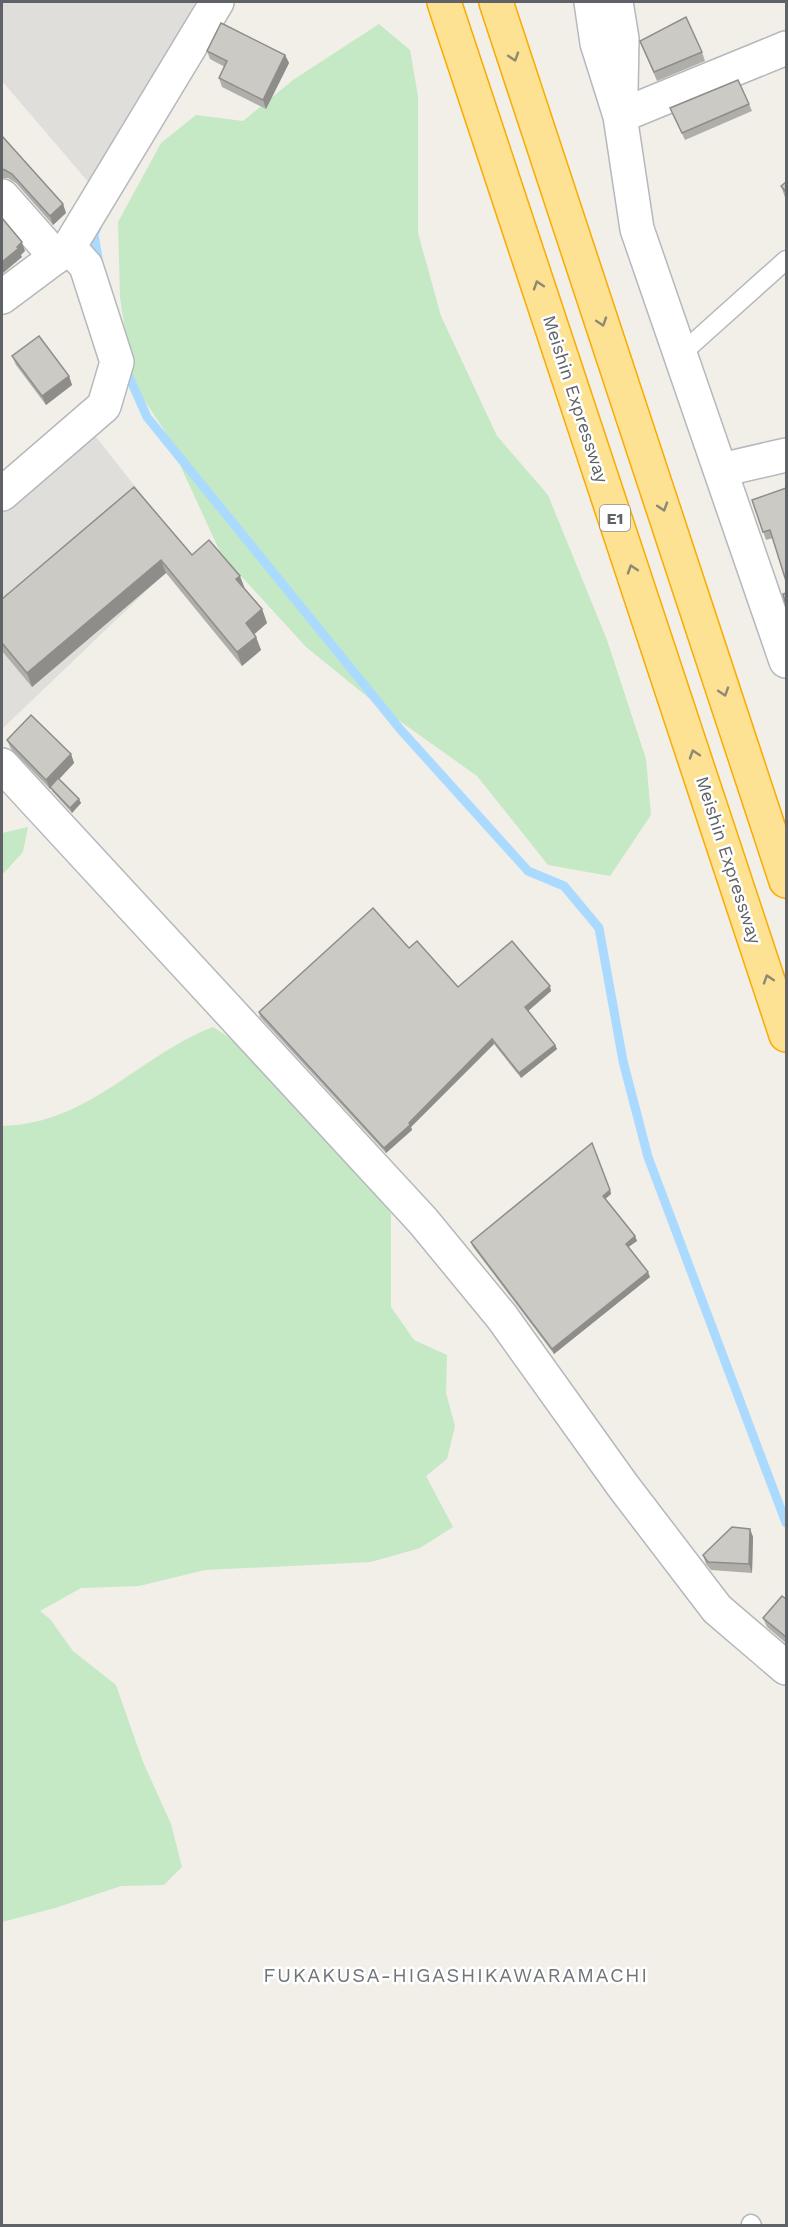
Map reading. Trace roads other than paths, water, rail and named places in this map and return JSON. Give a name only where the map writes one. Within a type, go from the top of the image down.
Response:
[{"type":"highway","name":"Meishin Expressway","points":[[444,2],[786,1035]]},
{"type":"highway","points":[[496,2],[786,881]]},
{"type":"street","points":[[2,297],[63,252],[217,2]]},
{"type":"street","points":[[591,2],[597,43],[620,116],[637,229],[786,661]]},
{"type":"street","points":[[616,2],[622,39],[620,116]]},
{"type":"street","points":[[620,116],[786,48]]},
{"type":"street","points":[[2,196],[63,252],[86,266],[117,362],[104,406],[2,494]]},
{"type":"street","points":[[721,470],[786,455]]},
{"type":"street","points":[[2,765],[423,1221],[502,1317],[623,1486],[717,1609],[786,1668]]},
{"type":"lane","points":[[681,354],[786,260]]},
{"type":"waterway","points":[[97,228],[94,234],[99,264]]},
{"type":"waterway","points":[[126,370],[147,417],[400,729],[528,871],[564,886],[599,928],[623,1061],[648,1157],[786,1523]]},
{"type":"district","name":"FUKAKUSA-HIGASHIKAWARAMACHI","points":[[456,1975]]}]
